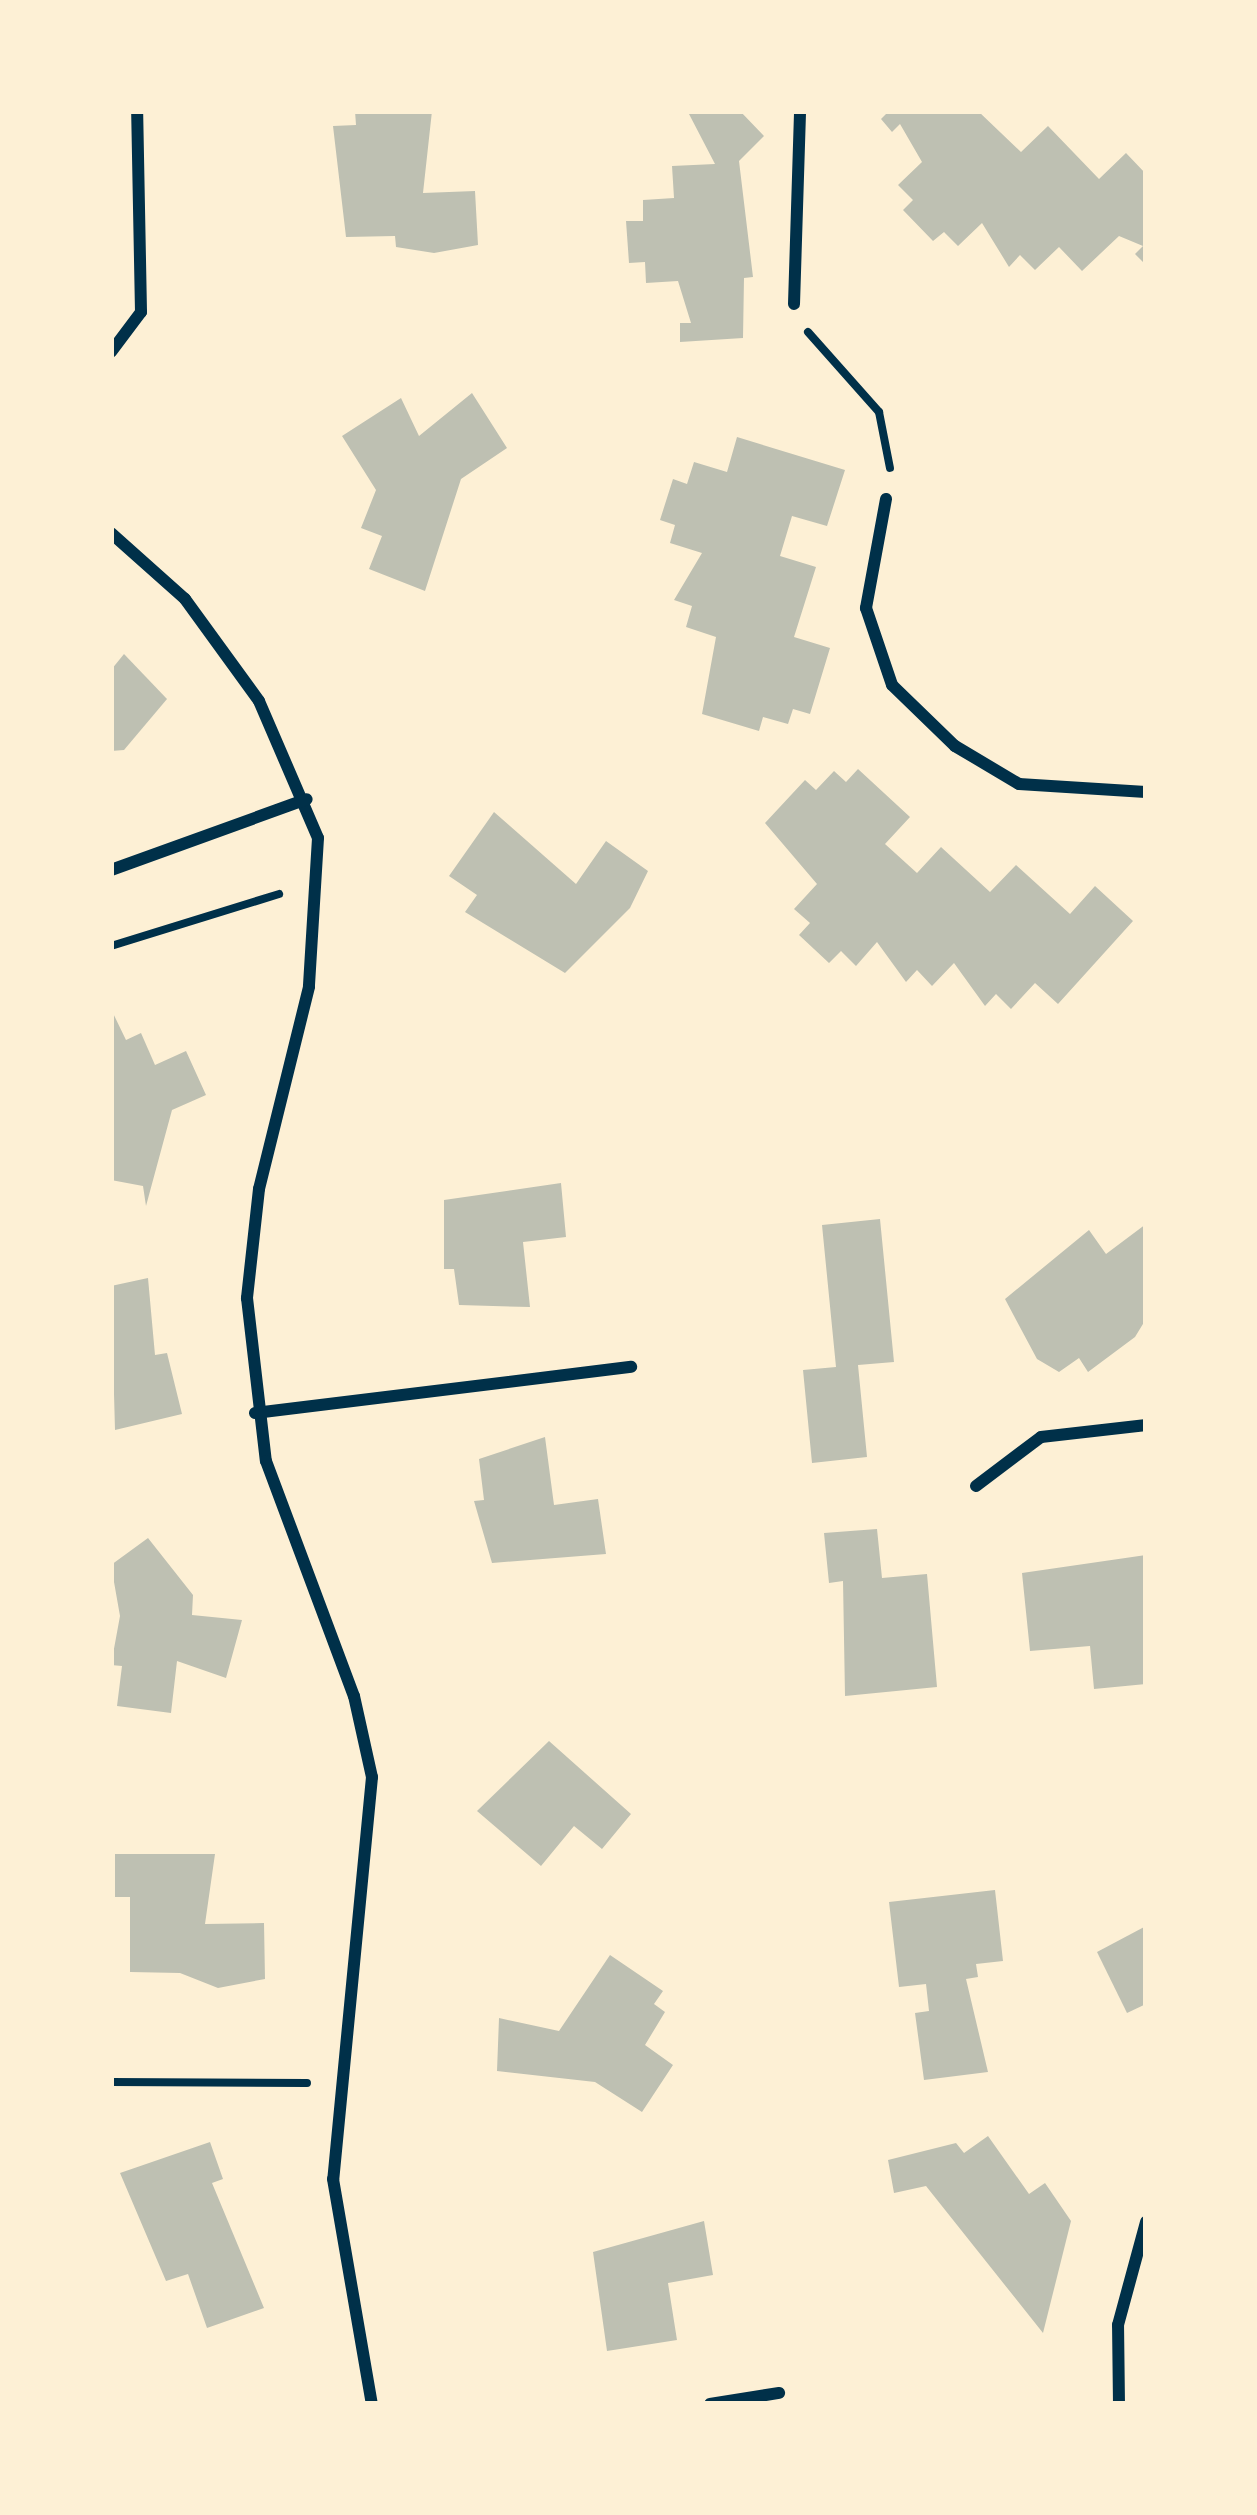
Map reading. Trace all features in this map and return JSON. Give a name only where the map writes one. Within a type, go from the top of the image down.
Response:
[{"type":"street","points":[[111,352],[140,312],[137,111]]},
{"type":"street","points":[[794,304],[800,111]]},
{"type":"street","points":[[886,499],[866,608],[892,685],[956,746],[1019,784],[1146,792]]},
{"type":"street","points":[[111,533],[212,632],[308,799],[321,883],[299,1040],[250,1239],[255,1413],[373,1777],[338,2084],[336,2226],[372,2404]]},
{"type":"street","points":[[111,870],[308,799]]},
{"type":"street","points":[[255,1413],[631,1367]]},
{"type":"street","points":[[976,1486],[1041,1437],[1146,1425]]},
{"type":"street","points":[[1118,2404],[1118,2325],[1146,2222]]},
{"type":"street","points":[[710,2404],[779,2393]]},
{"type":"path","points":[[794,304],[814,344],[879,412],[891,457],[886,499]]},
{"type":"path","points":[[111,946],[321,883]]},
{"type":"path","points":[[111,2082],[338,2084]]},
{"type":"building","points":[[355,111],[432,111],[423,193],[475,191],[478,245],[434,253],[396,247],[395,236],[346,237],[333,126],[356,125]]},
{"type":"building","points":[[740,111],[764,136],[739,161],[753,277],[744,278],[743,338],[680,342],[680,323],[691,323],[678,281],[646,283],[645,262],[629,263],[626,221],[643,221],[643,200],[674,198],[672,166],[715,164],[689,114]]},
{"type":"building","points":[[889,111],[978,111],[1021,152],[1048,126],[1099,179],[1126,153],[1146,174],[1146,265],[1135,254],[1143,246],[1119,236],[1082,271],[1059,247],[1035,270],[1020,255],[1009,267],[982,223],[958,246],[944,232],[933,241],[903,210],[913,200],[898,185],[922,162],[900,124],[892,132],[881,119]]},
{"type":"building","points":[[472,393],[507,448],[461,479],[425,591],[369,569],[382,536],[361,528],[376,490],[342,436],[401,398],[419,436]]},
{"type":"building","points":[[737,437],[845,470],[827,526],[792,516],[780,556],[816,567],[794,637],[830,648],[810,714],[793,709],[788,724],[763,717],[759,731],[702,714],[716,637],[686,627],[692,606],[674,600],[702,553],[670,543],[675,525],[660,520],[673,479],[687,484],[694,462],[727,472]]},
{"type":"building","points":[[124,654],[167,699],[124,750],[111,751],[111,670]]},
{"type":"building","points":[[858,769],[910,817],[885,844],[917,873],[941,847],[990,892],[1016,865],[1070,914],[1095,886],[1133,921],[1058,1004],[1035,983],[1011,1009],[996,994],[985,1006],[954,963],[932,986],[917,970],[906,982],[877,942],[856,966],[841,951],[829,963],[799,935],[810,923],[794,909],[817,884],[765,823],[805,780],[816,790],[834,771],[846,782]]},
{"type":"building","points":[[494,812],[576,884],[606,841],[648,871],[630,908],[565,973],[465,912],[477,895],[449,876]]},
{"type":"building","points":[[111,1009],[126,1040],[141,1033],[155,1065],[186,1051],[206,1095],[172,1110],[146,1206],[143,1186],[111,1180]]},
{"type":"building","points":[[561,1183],[566,1237],[523,1242],[530,1307],[459,1305],[454,1269],[444,1269],[444,1200]]},
{"type":"building","points":[[880,1219],[894,1362],[858,1365],[867,1457],[812,1463],[803,1370],[836,1367],[822,1225]]},
{"type":"building","points":[[1146,1224],[1146,1319],[1135,1337],[1088,1372],[1079,1358],[1059,1372],[1037,1359],[1005,1299],[1089,1230],[1106,1254]]},
{"type":"building","points":[[148,1278],[155,1355],[167,1353],[182,1414],[115,1430],[111,1286]]},
{"type":"building","points":[[545,1437],[554,1505],[598,1499],[606,1554],[492,1563],[474,1501],[484,1500],[479,1459]]},
{"type":"building","points":[[877,1529],[882,1578],[927,1574],[937,1687],[845,1696],[843,1581],[829,1583],[824,1533]]},
{"type":"building","points":[[148,1538],[193,1595],[192,1615],[242,1620],[226,1678],[177,1661],[171,1713],[117,1706],[122,1666],[111,1665],[120,1616],[111,1565]]},
{"type":"building","points":[[1146,1555],[1146,1684],[1094,1689],[1090,1646],[1030,1651],[1022,1573]]},
{"type":"building","points":[[549,1741],[631,1814],[602,1849],[574,1826],[541,1866],[477,1811]]},
{"type":"building","points":[[115,1854],[215,1854],[205,1924],[264,1923],[265,1979],[218,1988],[180,1973],[130,1972],[130,1897],[115,1897]]},
{"type":"building","points":[[995,1890],[1003,1961],[976,1964],[978,1977],[966,1979],[988,2072],[924,2080],[915,2013],[929,2011],[926,1984],[899,1987],[889,1902]]},
{"type":"building","points":[[1146,1926],[1146,2004],[1127,2013],[1097,1952]]},
{"type":"building","points":[[610,1955],[663,1991],[654,2004],[665,2012],[645,2045],[673,2065],[642,2112],[595,2082],[497,2071],[499,2018],[559,2031]]},
{"type":"building","points":[[988,2136],[1029,2194],[1045,2183],[1071,2221],[1043,2333],[926,2186],[894,2193],[888,2160],[956,2143],[964,2153]]},
{"type":"building","points":[[210,2142],[223,2179],[212,2183],[264,2308],[207,2328],[188,2274],[166,2281],[120,2173]]},
{"type":"building","points":[[704,2221],[713,2275],[668,2283],[677,2340],[607,2351],[593,2252]]}]
